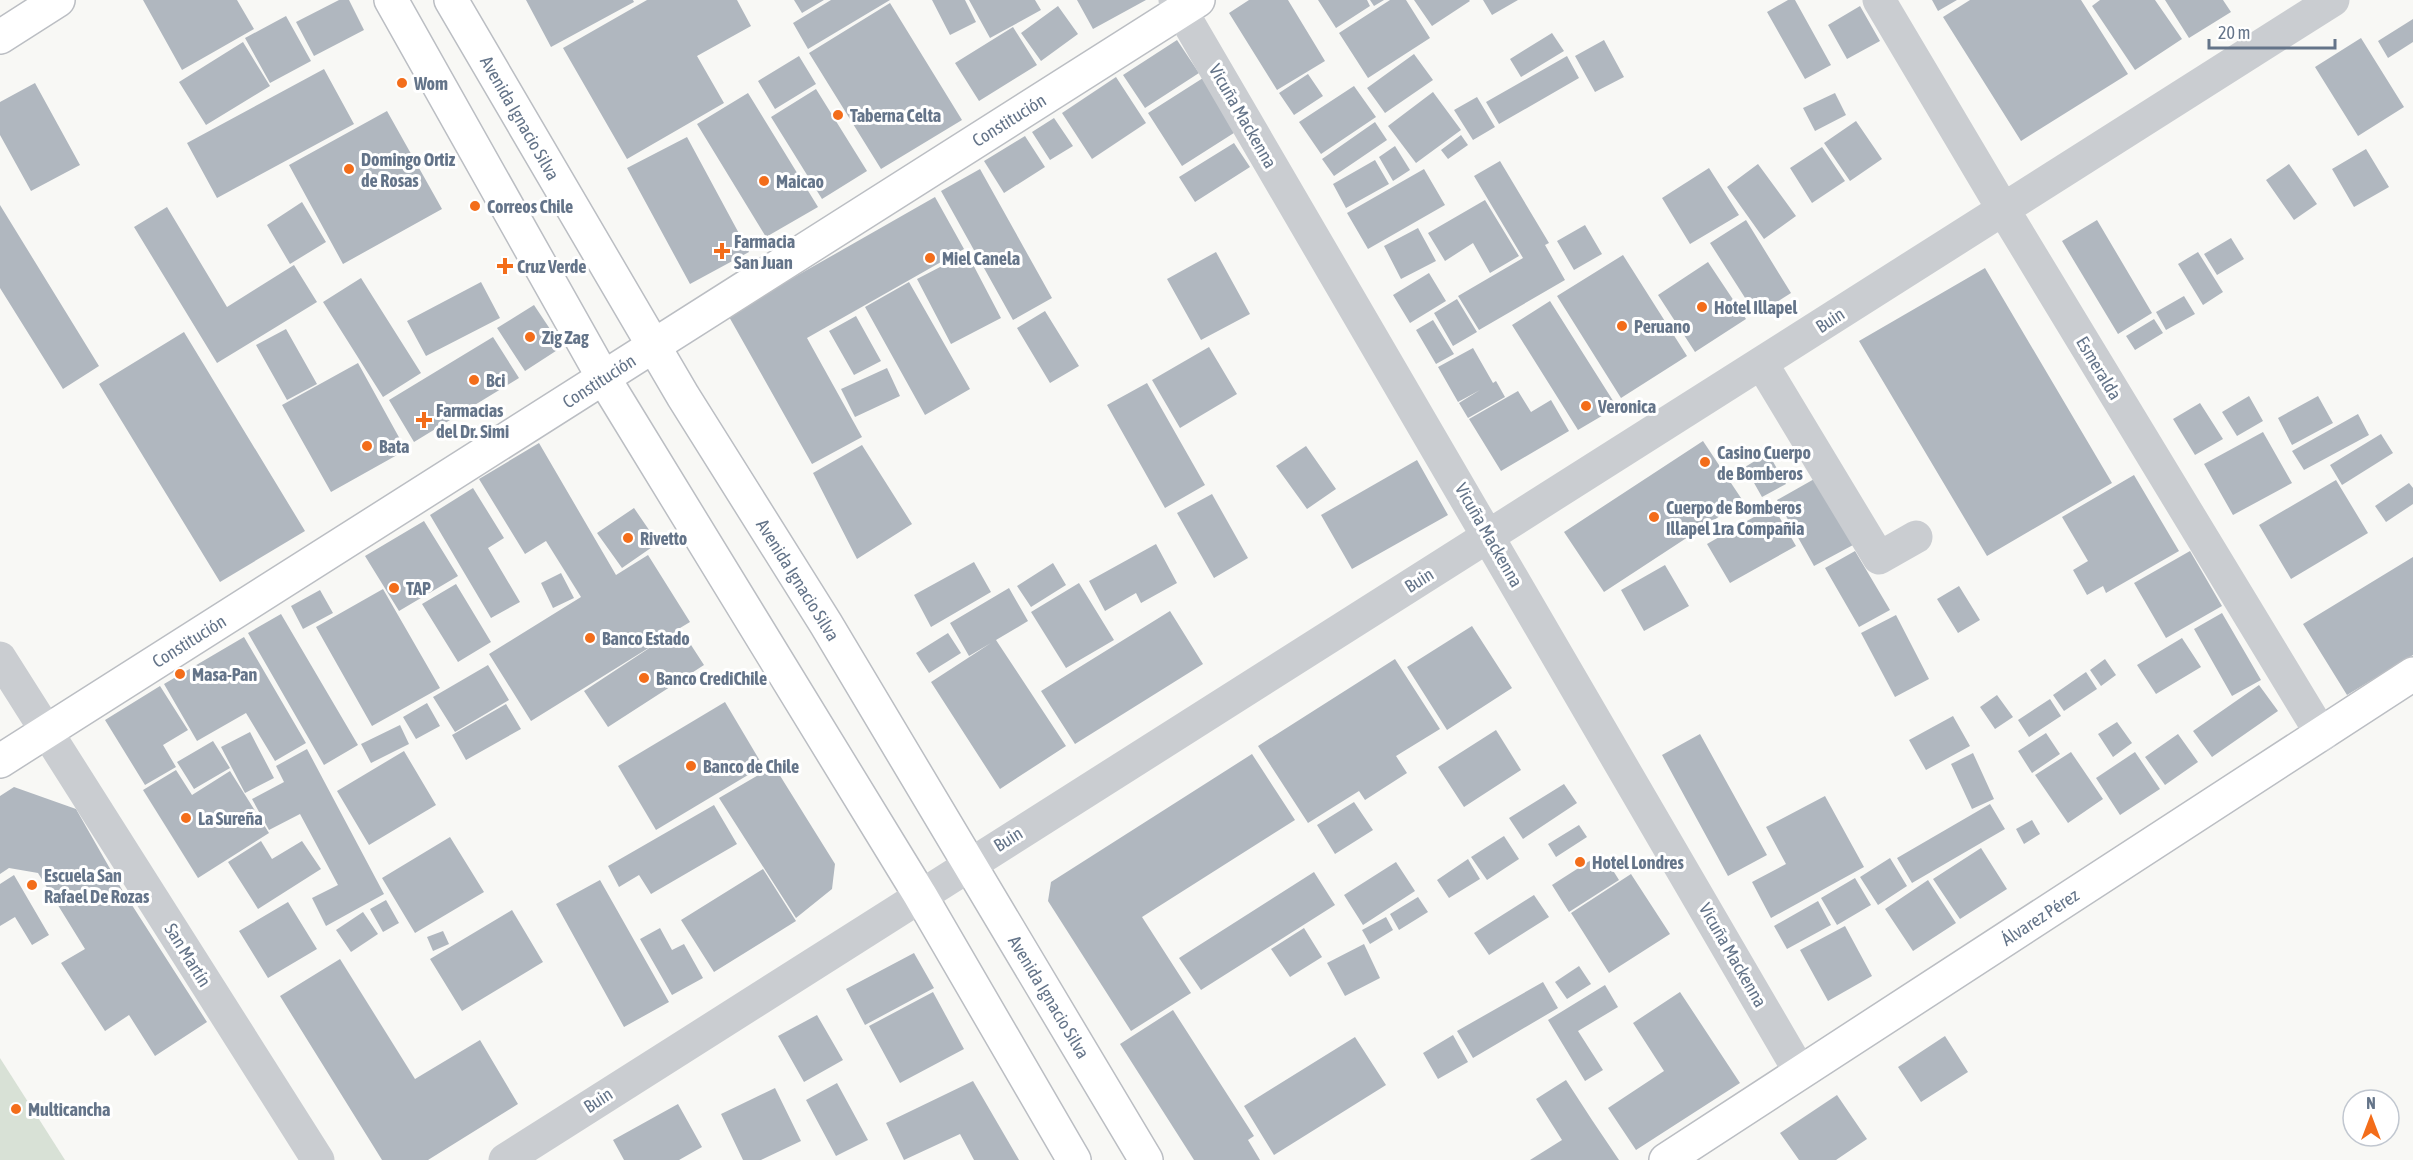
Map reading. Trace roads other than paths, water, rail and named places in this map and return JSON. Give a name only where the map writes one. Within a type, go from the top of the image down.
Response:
[{"type":"main road","points":[[0,37],[58,0]]},
{"type":"main road","points":[[391,0],[603,377],[920,895],[1074,1160]]},
{"type":"main road","name":"Avenida Ignacio Silva","points":[[451,0],[653,346],[826,624],[1146,1160]]},
{"type":"main road","name":"Constitución","points":[[0,761],[527,428],[1185,4]]},
{"type":"main road","name":"Álvarez Pérez","points":[[1666,1160],[2413,674]]},
{"type":"street","name":"Esmeralda","points":[[1879,0],[2322,735]]},
{"type":"street","name":"Buin","points":[[505,1160],[2333,0]]},
{"type":"street","name":"Vicuña Mackenna","points":[[1185,4],[1800,1072]]},
{"type":"street","points":[[1762,364],[1879,558],[1916,537]]},
{"type":"street","name":"San Martín","points":[[0,658],[318,1160]]},
{"type":"place","name":"Wom","points":[[402,83]]},
{"type":"place","name":"Taberna Celta","points":[[838,115]]},
{"type":"place","name":"Domingo Ortiz de Rosas","points":[[349,169]]},
{"type":"place","name":"Maicao","points":[[764,181]]},
{"type":"place","name":"Correos Chile","points":[[475,206]]},
{"type":"place","name":"Farmacia San Juan","points":[[722,251]]},
{"type":"place","name":"Miel Canela","points":[[930,258]]},
{"type":"place","name":"Cruz Verde","points":[[505,266]]},
{"type":"place","name":"Hotel Illapel","points":[[1702,307]]},
{"type":"place","name":"Peruano","points":[[1622,326]]},
{"type":"place","name":"Zig Zag","points":[[530,337]]},
{"type":"place","name":"Bci","points":[[474,380]]},
{"type":"place","name":"Veronica","points":[[1586,406]]},
{"type":"place","name":"Farmacias del Dr. Simi","points":[[424,420]]},
{"type":"place","name":"Bata","points":[[367,446]]},
{"type":"place","name":"Casino Cuerpo de Bomberos","points":[[1705,462]]},
{"type":"place","name":"Cuerpo de Bomberos Illapel 1ra Compañia","points":[[1654,517]]},
{"type":"place","name":"Rivetto","points":[[628,538]]},
{"type":"place","name":"TAP","points":[[394,588]]},
{"type":"place","name":"Banco Estado","points":[[590,638]]},
{"type":"place","name":"Masa-Pan","points":[[180,674]]},
{"type":"place","name":"Banco CrediChile","points":[[644,678]]},
{"type":"place","name":"Banco de Chile","points":[[691,766]]},
{"type":"place","name":"La Sureña","points":[[186,818]]},
{"type":"place","name":"Hotel Londres","points":[[1580,862]]},
{"type":"place","name":"Escuela San Rafael De Rozas","points":[[32,885]]},
{"type":"place","name":"Multicancha","points":[[16,1109]]}]
